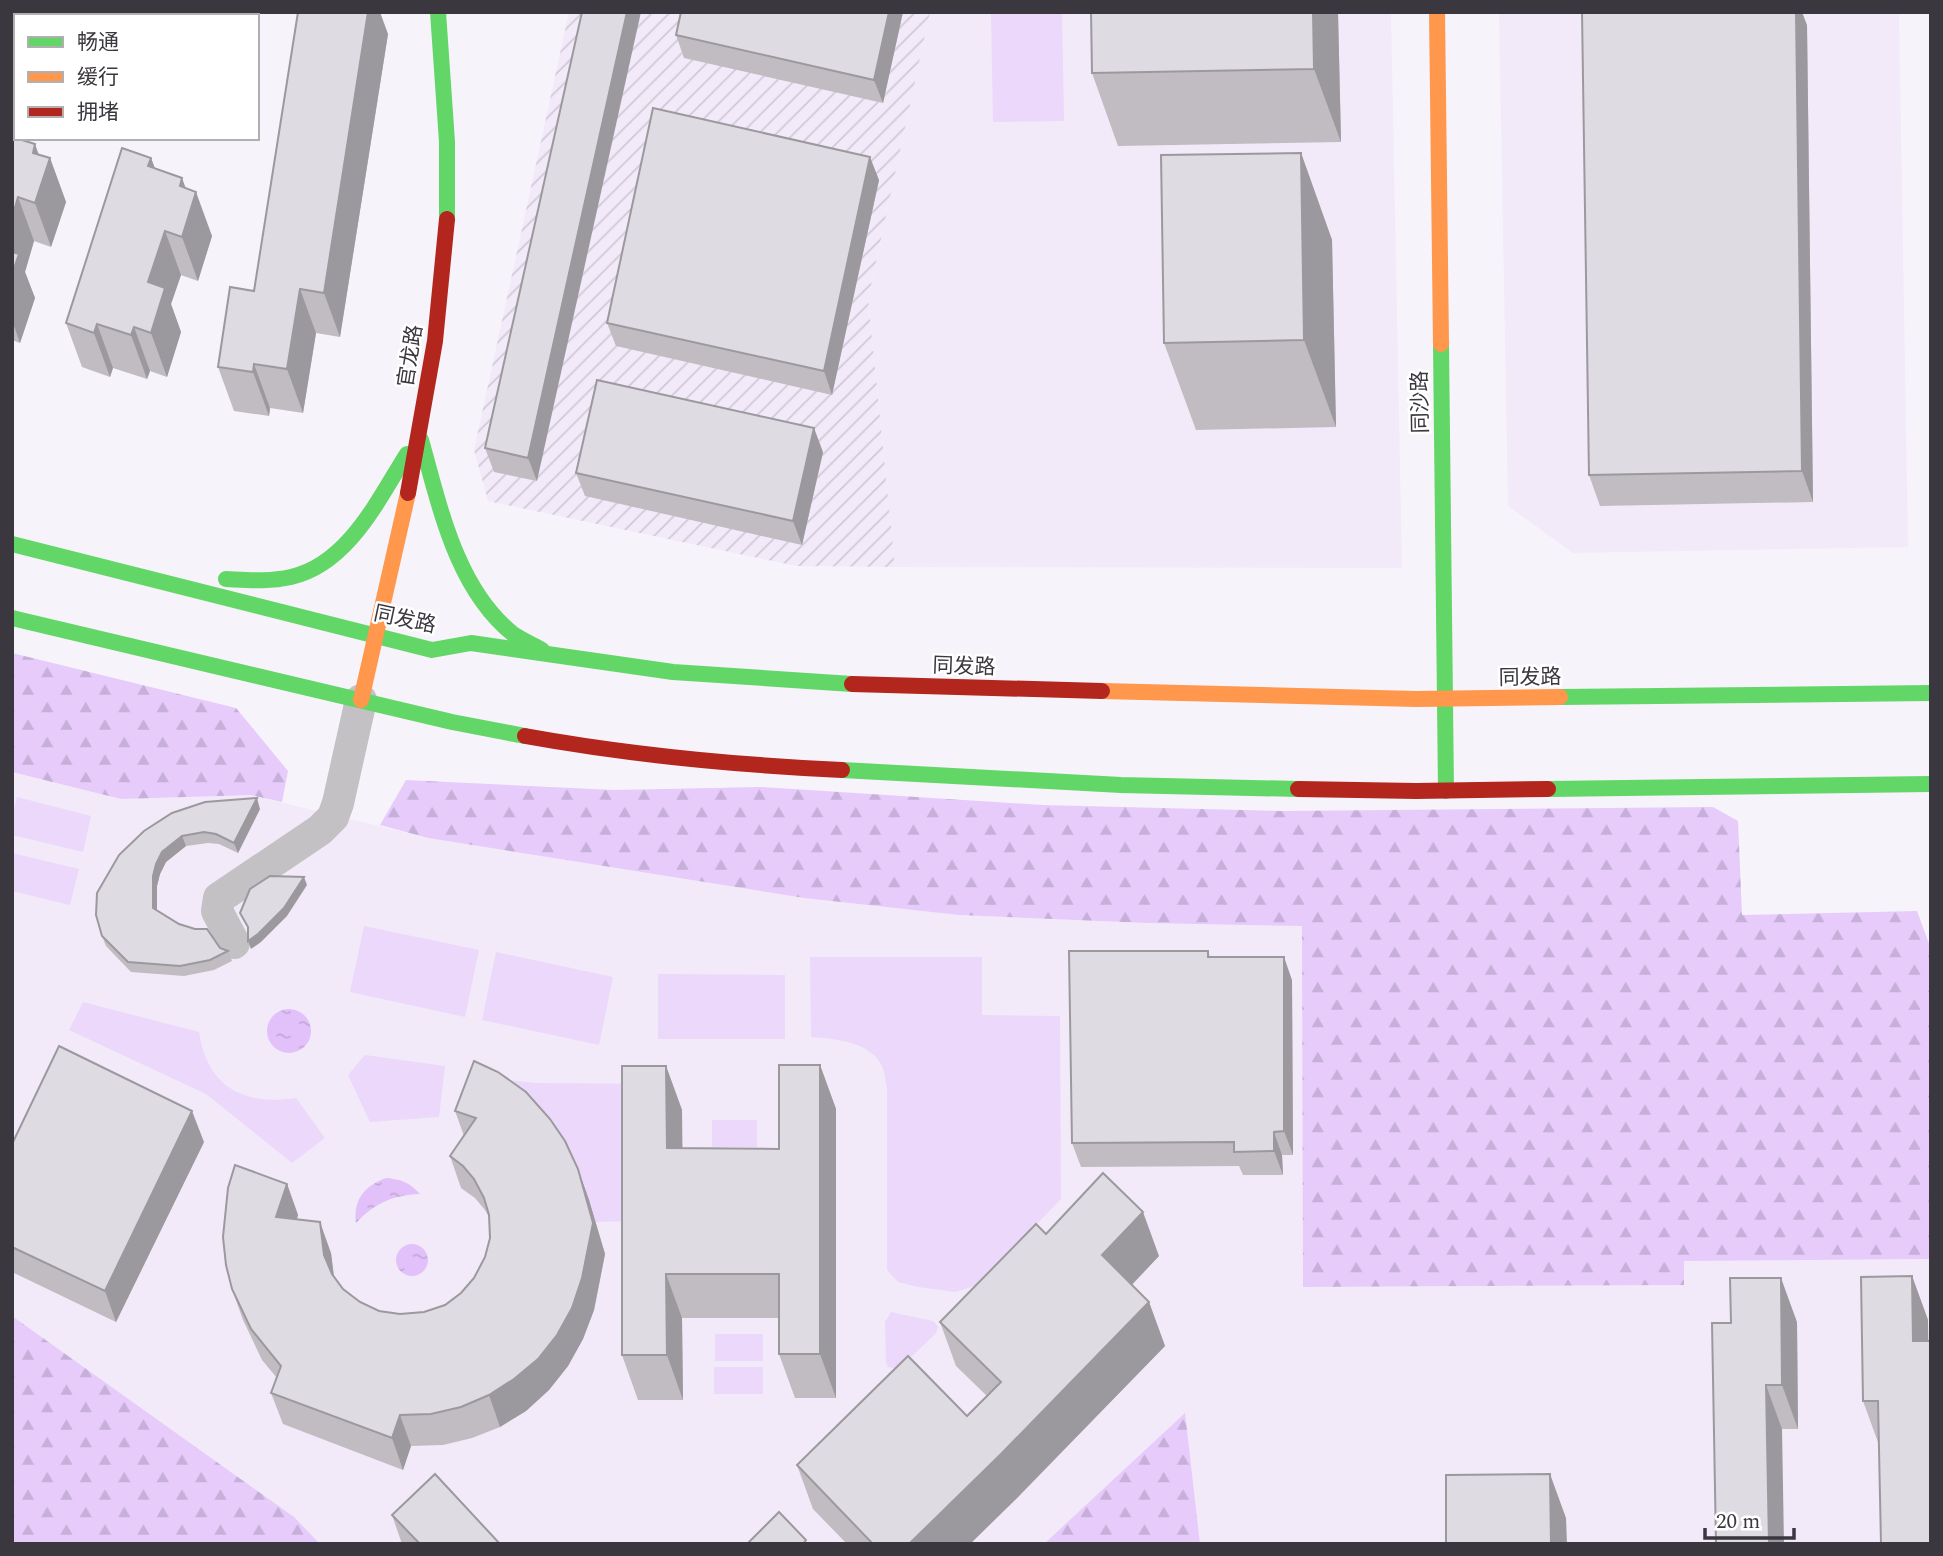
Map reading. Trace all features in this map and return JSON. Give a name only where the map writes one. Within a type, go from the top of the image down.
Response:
[{"type":"main road","name":"官龙路","points":[[361,700],[419,434],[442,286],[447,217],[446,148],[438,12]]},
{"type":"main road","name":"同沙路","points":[[1437,12],[1446,791]]},
{"type":"main road","points":[[134,573],[276,582],[317,568],[337,555],[353,538],[419,434]]},
{"type":"main road","points":[[419,434],[450,540],[475,589],[501,622],[517,637],[557,656]]},
{"type":"main road","name":"同发路","points":[[12,544],[432,650],[471,643],[673,673],[856,684],[1445,699],[1931,693]]},
{"type":"main road","points":[[12,618],[452,722],[592,748],[737,765],[1121,785],[1446,791],[1931,784]]},
{"type":"street","points":[[234,943],[220,921],[217,911],[219,898],[320,830],[332,817],[338,803],[361,700]]},
{"type":"shaded area","points":[[569,12],[930,12],[868,299],[895,567],[796,566],[488,501],[474,450]]},
{"type":"shaded area","points":[[930,12],[1391,12],[1402,568],[895,567],[868,299]]},
{"type":"shaded area","points":[[991,12],[1062,12],[1064,121],[993,122]]},
{"type":"shaded area","points":[[1499,12],[1899,12],[1908,547],[1573,553],[1508,506]]},
{"type":"shaded area","points":[[12,772],[121,799],[251,795],[428,838],[804,898],[959,915],[1303,926],[1303,1287],[1684,1285],[1683,1261],[1931,1259],[1931,1544],[12,1544]]},
{"type":"shaded area","points":[[17,797],[91,816],[83,852],[12,835],[12,816]]},
{"type":"shaded area","points":[[12,853],[79,869],[70,905],[12,891]]},
{"type":"shaded area","points":[[364,926],[479,950],[465,1017],[350,992]]},
{"type":"shaded area","points":[[496,952],[613,977],[599,1045],[482,1020]]},
{"type":"shaded area","points":[[810,957],[982,957],[982,1015],[1060,1016],[1061,1199],[978,1285],[955,1292],[918,1287],[898,1282],[887,1270],[887,1088],[884,1071],[876,1058],[860,1046],[840,1040],[811,1037]]},
{"type":"shaded area","points":[[658,974],[785,975],[785,1039],[658,1039]]},
{"type":"shaded area","points":[[83,1002],[199,1032],[203,1051],[219,1079],[231,1089],[260,1099],[296,1098],[325,1138],[292,1163],[206,1094],[69,1030]]},
{"type":"shaded area","points":[[365,1055],[445,1066],[439,1117],[370,1122],[348,1075]]},
{"type":"shaded area","points":[[480,1077],[536,1083],[656,1084],[638,1221],[595,1222],[577,1173]]},
{"type":"shaded area","points":[[712,1120],[757,1120],[757,1147],[712,1147]]},
{"type":"shaded area","points":[[891,1312],[933,1321],[938,1327],[936,1333],[899,1369],[888,1367],[886,1362],[885,1322]]},
{"type":"shaded area","points":[[715,1334],[763,1334],[763,1361],[715,1361]]},
{"type":"shaded area","points":[[714,1367],[763,1367],[763,1394],[714,1394]]},
{"type":"green space","points":[[12,653],[236,708],[288,771],[282,802],[251,795],[121,799],[12,772]]},
{"type":"green space","points":[[406,780],[614,790],[761,787],[1042,805],[1280,811],[1713,807],[1738,821],[1742,915],[1917,911],[1931,949],[1931,1259],[1684,1261],[1684,1285],[1303,1287],[1302,926],[959,915],[804,898],[428,838],[380,825]]},
{"type":"green space","points":[[12,1316],[294,1517],[320,1544],[12,1544]]},
{"type":"green space","points":[[1185,1413],[1200,1544],[1044,1544]]},
{"type":"water","points":[[289,1009],[304,1016],[311,1031],[304,1046],[289,1053],[274,1046],[267,1031],[274,1016]]},
{"type":"water","points":[[386,1178],[405,1182],[420,1194],[385,1201],[356,1223],[356,1207],[362,1195],[372,1185]]},
{"type":"water","points":[[412,1244],[423,1249],[428,1260],[423,1271],[412,1276],[401,1271],[396,1260],[401,1249]]},
{"type":"building","points":[[298,12],[368,12],[324,293],[300,289],[287,369],[254,364],[253,372],[218,367],[230,287],[254,291]]},
{"type":"building","points":[[582,12],[627,12],[528,458],[485,448]]},
{"type":"building","points":[[681,12],[889,12],[874,80],[676,35]]},
{"type":"building","points":[[1091,12],[1313,12],[1314,69],[1092,73]]},
{"type":"building","points":[[1582,12],[1796,12],[1802,471],[1589,475]]},
{"type":"building","points":[[653,108],[870,157],[824,371],[607,323]]},
{"type":"building","points":[[12,137],[14,140],[35,144],[33,153],[50,158],[35,203],[18,197],[12,218]]},
{"type":"building","points":[[122,148],[151,158],[148,166],[182,178],[180,186],[196,192],[182,237],[165,231],[148,282],[165,288],[151,333],[134,327],[131,335],[97,324],[94,333],[66,323]]},
{"type":"building","points":[[1301,153],[1304,340],[1164,343],[1161,155]]},
{"type":"building","points":[[12,252],[19,254],[12,274]]},
{"type":"building","points":[[597,380],[814,428],[793,521],[576,473]]},
{"type":"building","points":[[257,798],[234,843],[216,834],[204,832],[182,836],[162,852],[153,876],[153,908],[179,924],[195,929],[207,929],[220,948],[228,951],[210,960],[180,966],[128,962],[102,936],[96,915],[97,893],[119,855],[144,831],[172,813],[205,802]]},
{"type":"building","points":[[270,876],[304,877],[284,908],[248,941],[248,927],[240,913],[250,889]]},
{"type":"building","points":[[1069,951],[1208,951],[1208,957],[1284,957],[1284,1131],[1274,1132],[1274,1151],[1234,1152],[1234,1142],[1072,1143]]},
{"type":"building","points":[[59,1046],[192,1111],[105,1291],[12,1247],[12,1144]]},
{"type":"building","points":[[474,1061],[498,1072],[526,1092],[565,1141],[578,1169],[593,1223],[582,1278],[572,1308],[557,1335],[538,1359],[489,1395],[461,1407],[431,1414],[400,1415],[392,1438],[271,1393],[281,1366],[251,1329],[232,1289],[226,1265],[223,1237],[228,1188],[235,1165],[287,1184],[276,1217],[320,1222],[324,1255],[332,1274],[343,1289],[360,1302],[379,1311],[400,1314],[424,1312],[445,1305],[461,1293],[474,1278],[485,1257],[490,1238],[489,1215],[484,1198],[474,1179],[450,1156],[476,1118],[455,1111]]},
{"type":"building","points":[[779,1065],[820,1065],[820,1354],[779,1354],[779,1274],[666,1274],[667,1355],[622,1355],[622,1066],[666,1066],[667,1148],[779,1149]]},
{"type":"building","points":[[1103,1173],[1143,1212],[1102,1255],[1149,1302],[909,1544],[873,1544],[797,1465],[908,1356],[967,1416],[1001,1382],[940,1322],[1036,1224],[1046,1234]]},
{"type":"building","points":[[1912,1276],[1913,1341],[1930,1341],[1931,1544],[1881,1544],[1878,1401],[1863,1401],[1861,1277]]},
{"type":"building","points":[[1730,1278],[1781,1278],[1782,1385],[1766,1385],[1769,1544],[1716,1544],[1712,1323],[1731,1323]]},
{"type":"building","points":[[435,1474],[500,1544],[420,1544],[392,1515]]},
{"type":"building","points":[[1550,1474],[1551,1544],[1446,1544],[1446,1475]]},
{"type":"building","points":[[779,1512],[806,1540],[803,1544],[747,1544]]},
{"type":"traffic: fast","points":[[438,12],[447,142],[447,219]]},
{"type":"traffic: fast","points":[[1441,344],[1446,791]]},
{"type":"traffic: fast","points":[[421,440],[443,519],[477,594],[493,615],[513,634],[542,650]]},
{"type":"traffic: fast","points":[[226,579],[267,580],[291,577],[311,570],[329,559],[360,528],[407,454]]},
{"type":"traffic: fast","points":[[12,544],[432,650],[471,643],[673,672],[852,684]]},
{"type":"traffic: fast","points":[[12,618],[452,722],[525,736]]},
{"type":"traffic: fast","points":[[1560,697],[1931,693]]},
{"type":"traffic: fast","points":[[842,770],[1121,785],[1298,789]]},
{"type":"traffic: fast","points":[[1548,789],[1931,784]]},
{"type":"traffic: slow","points":[[1437,12],[1441,344]]},
{"type":"traffic: slow","points":[[361,700],[408,493]]},
{"type":"traffic: slow","points":[[1102,691],[1416,699],[1560,697]]},
{"type":"traffic: jam","points":[[408,493],[435,341],[447,219]]},
{"type":"traffic: jam","points":[[852,684],[1102,691]]},
{"type":"traffic: jam","points":[[525,736],[683,758],[842,770]]},
{"type":"traffic: jam","points":[[1298,789],[1548,789]]}]
